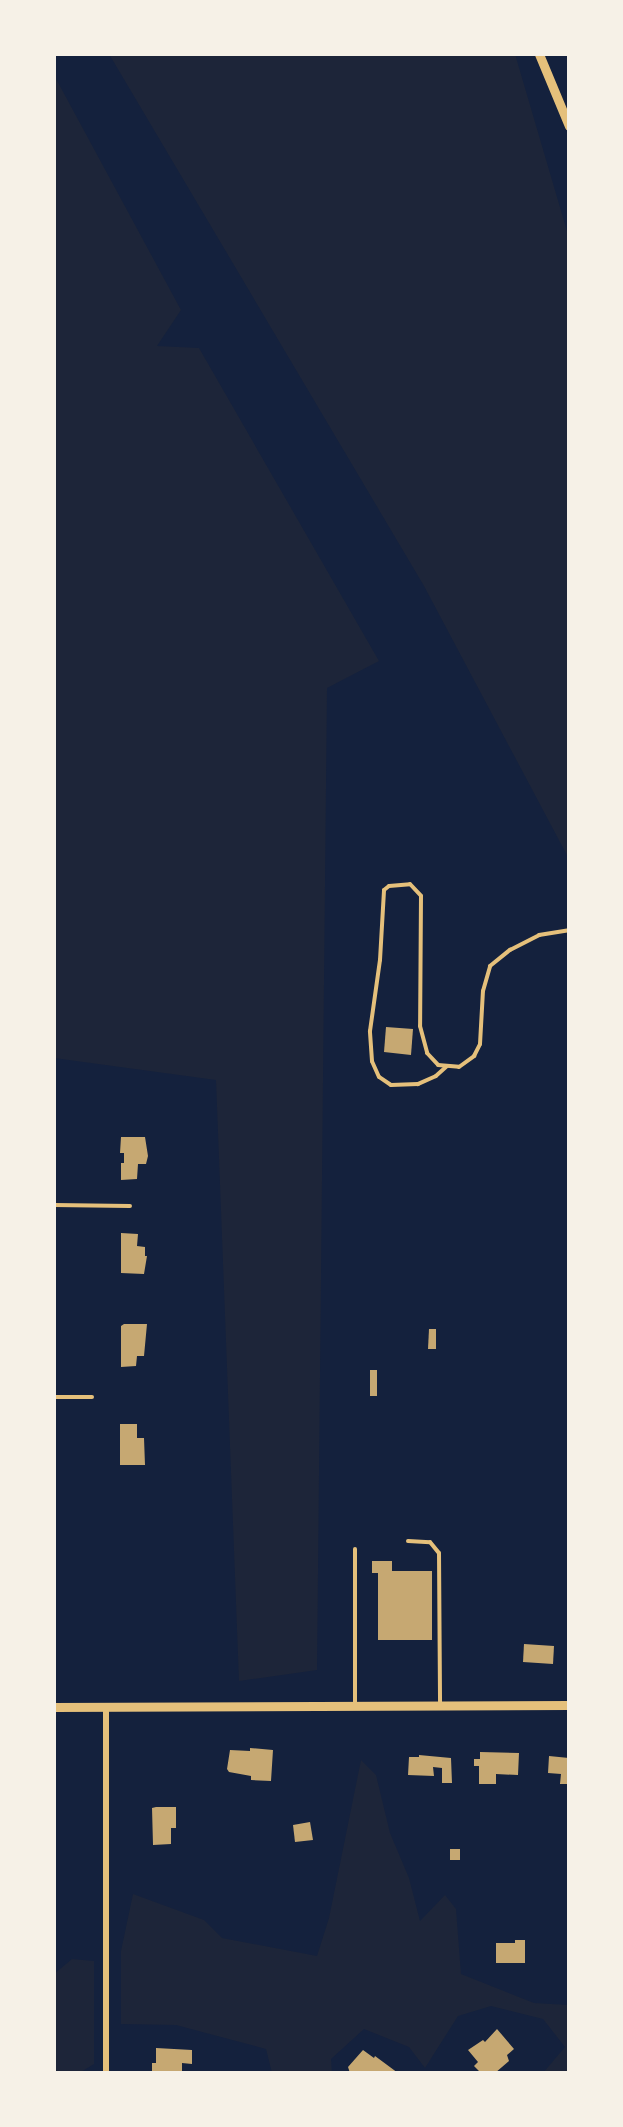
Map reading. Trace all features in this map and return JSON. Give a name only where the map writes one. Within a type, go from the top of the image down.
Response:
[{"type":"street","points":[[539,54],[569,126]]},
{"type":"street","points":[[54,1707],[569,1705]]},
{"type":"street","points":[[106,1707],[106,2073]]},
{"type":"lane","points":[[447,1066],[436,1076],[418,1084],[391,1085],[379,1077],[372,1061],[370,1031],[380,960],[384,890],[389,886],[410,884],[421,896],[420,1026],[427,1053],[438,1065],[459,1067],[474,1056],[480,1044],[483,991],[490,966],[510,950],[539,935],[569,930]]},
{"type":"lane","points":[[54,1205],[130,1206]]},
{"type":"lane","points":[[54,1397],[92,1397]]},
{"type":"lane","points":[[408,1541],[430,1542],[439,1553],[440,1705]]},
{"type":"lane","points":[[354,1705],[355,1549]]},
{"type":"shaded area","points":[[109,54],[515,54],[569,238],[569,859],[424,586]]},
{"type":"shaded area","points":[[54,75],[181,310],[157,346],[199,348],[379,661],[327,688],[317,1670],[239,1681],[216,1080],[54,1058]]},
{"type":"shaded area","points":[[361,1760],[376,1775],[390,1833],[409,1878],[420,1921],[445,1895],[456,1909],[461,1974],[534,2003],[569,2005],[569,2073],[543,2073],[565,2047],[543,2019],[491,2006],[458,2016],[425,2068],[409,2047],[364,2029],[331,2059],[332,2073],[272,2073],[266,2049],[176,2025],[121,2024],[121,1951],[133,1894],[204,1920],[222,1938],[317,1956],[329,1918]]},
{"type":"shaded area","points":[[72,1959],[94,1961],[94,2064],[81,2072],[54,2073],[54,1974]]},
{"type":"building","points":[[386,1027],[413,1029],[411,1055],[384,1052]]},
{"type":"building","points":[[121,1137],[145,1137],[148,1156],[146,1164],[138,1164],[137,1179],[121,1180],[121,1163],[124,1163],[124,1153],[120,1153]]},
{"type":"building","points":[[121,1233],[138,1234],[137,1246],[145,1247],[145,1256],[147,1256],[144,1274],[121,1273]]},
{"type":"building","points":[[147,1324],[144,1356],[137,1356],[136,1366],[121,1367],[121,1326]]},
{"type":"building","points":[[429,1329],[436,1329],[436,1349],[428,1349]]},
{"type":"building","points":[[370,1370],[377,1370],[377,1396],[370,1396]]},
{"type":"building","points":[[120,1424],[137,1424],[137,1438],[144,1438],[145,1465],[120,1465]]},
{"type":"building","points":[[372,1561],[392,1561],[392,1571],[432,1571],[432,1640],[378,1640],[378,1573],[372,1573]]},
{"type":"building","points":[[524,1644],[554,1646],[553,1664],[523,1662]]},
{"type":"building","points":[[250,1748],[273,1750],[271,1781],[251,1780],[251,1776],[229,1772],[227,1769],[230,1750],[250,1751]]},
{"type":"building","points":[[480,1752],[519,1753],[518,1775],[496,1774],[496,1784],[479,1784],[479,1766],[474,1766],[474,1759],[480,1759]]},
{"type":"building","points":[[419,1755],[451,1758],[452,1783],[442,1783],[442,1768],[433,1767],[434,1776],[408,1775],[409,1757],[419,1757]]},
{"type":"building","points":[[549,1756],[569,1758],[569,1784],[560,1784],[561,1774],[548,1773]]},
{"type":"building","points":[[176,1807],[176,1828],[171,1828],[171,1844],[153,1845],[152,1808]]},
{"type":"building","points":[[310,1822],[313,1840],[295,1842],[293,1825]]},
{"type":"building","points":[[450,1849],[460,1849],[460,1860],[450,1860]]},
{"type":"building","points":[[515,1940],[525,1940],[525,1963],[496,1963],[496,1943],[515,1943]]},
{"type":"building","points":[[497,2029],[514,2049],[507,2055],[509,2061],[495,2073],[481,2073],[474,2066],[478,2062],[468,2050],[483,2040],[485,2042]]},
{"type":"building","points":[[156,2048],[192,2050],[192,2064],[182,2063],[182,2073],[152,2072],[152,2063],[156,2063]]},
{"type":"building","points":[[363,2050],[398,2073],[350,2073],[348,2067]]}]
